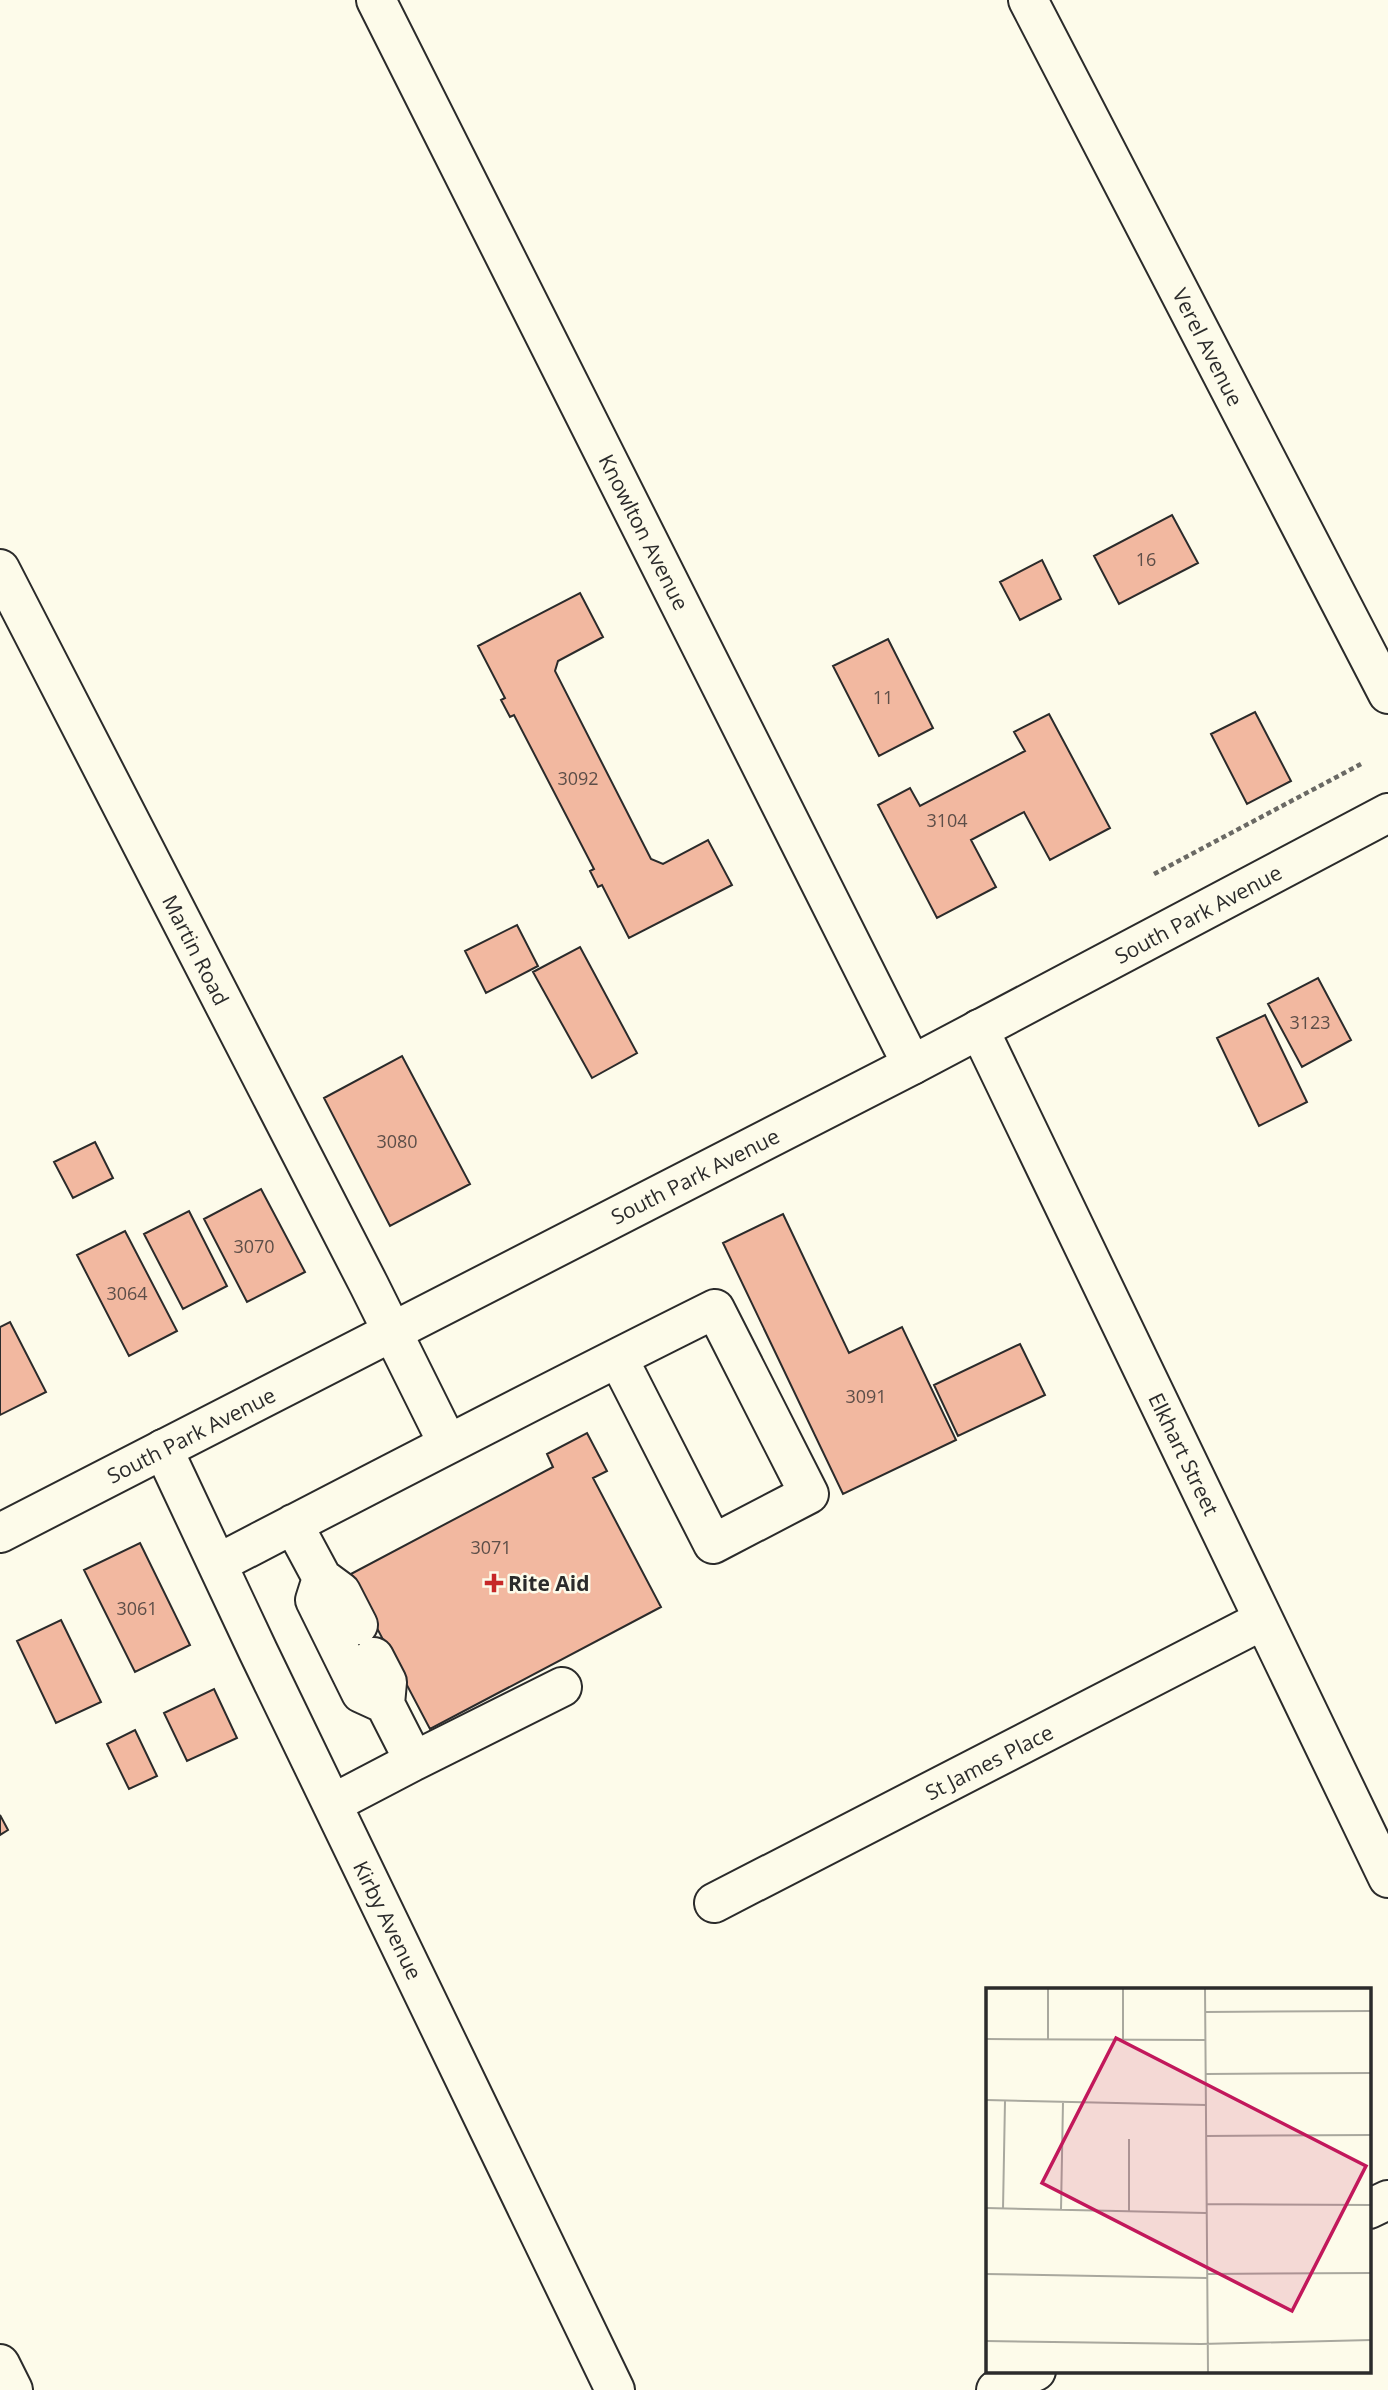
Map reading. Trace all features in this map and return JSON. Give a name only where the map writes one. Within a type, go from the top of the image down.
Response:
[{"type":"street","name":"Knowlton Avenue","points":[[376,0],[912,1065]]},
{"type":"street","name":"Verel Avenue","points":[[1028,0],[1388,694]]},
{"type":"street","name":"Martin Road","points":[[0,569],[393,1331],[447,1444]]},
{"type":"street","name":"South Park Avenue","points":[[0,1533],[912,1065],[1388,813]]},
{"type":"street","name":"Elkhart Street","points":[[979,1029],[1388,1878]]},
{"type":"street","points":[[217,1564],[715,1308],[809,1494],[713,1544],[618,1358]]},
{"type":"street","name":"Kirby Avenue","points":[[163,1449],[615,2390]]},
{"type":"street","points":[[293,1524],[322,1578],[341,1592],[387,1682],[385,1704],[414,1761]]},
{"type":"street","points":[[322,1578],[315,1601],[361,1693],[385,1704]]},
{"type":"street","name":"St James Place","points":[[714,1903],[1264,1620]]},
{"type":"street","points":[[332,1804],[562,1687]]},
{"type":"street","points":[[1370,2209],[1388,2200]]},
{"type":"street","points":[[0,2364],[13,2390]]},
{"type":"street","points":[[996,2390],[1034,2372]]},
{"type":"path","points":[[1154,874],[1361,764]]},
{"type":"building","points":[[1172,515],[1198,563],[1119,604],[1094,556]]},
{"type":"building","points":[[1042,560],[1061,599],[1020,620],[1000,582]]},
{"type":"building","points":[[580,593],[603,637],[558,661],[555,671],[651,859],[663,864],[708,840],[732,885],[629,938],[602,885],[598,887],[590,871],[594,869],[514,715],[510,717],[501,700],[505,698],[478,646]]},
{"type":"building","points":[[888,639],[933,728],[879,756],[833,666]]},
{"type":"building","points":[[1255,712],[1291,781],[1247,804],[1211,734]]},
{"type":"building","points":[[1049,714],[1110,828],[1050,860],[1024,812],[971,840],[996,887],[937,918],[878,805],[910,788],[920,806],[1025,751],[1014,732]]},
{"type":"building","points":[[517,925],[538,966],[486,993],[465,951]]},
{"type":"building","points":[[580,947],[637,1053],[592,1078],[533,972]]},
{"type":"building","points":[[1318,978],[1351,1040],[1302,1067],[1268,1004]]},
{"type":"building","points":[[1265,1015],[1307,1102],[1259,1126],[1217,1038]]},
{"type":"building","points":[[402,1056],[470,1184],[390,1226],[324,1098]]},
{"type":"building","points":[[95,1142],[113,1178],[73,1198],[54,1162]]},
{"type":"building","points":[[261,1189],[305,1272],[247,1302],[204,1219]]},
{"type":"building","points":[[189,1211],[227,1286],[183,1309],[144,1234]]},
{"type":"building","points":[[783,1214],[849,1353],[902,1327],[956,1440],[843,1494],[723,1243]]},
{"type":"building","points":[[125,1231],[177,1331],[129,1356],[77,1255]]},
{"type":"building","points":[[10,1322],[46,1392],[0,1415],[0,1327]]},
{"type":"building","points":[[1020,1344],[1045,1395],[958,1436],[934,1385]]},
{"type":"building","points":[[587,1433],[607,1471],[593,1478],[661,1607],[430,1729],[349,1575],[553,1467],[547,1454]]},
{"type":"building","points":[[140,1543],[190,1645],[135,1672],[84,1570]]},
{"type":"building","points":[[61,1620],[101,1702],[56,1723],[17,1641]]},
{"type":"building","points":[[214,1689],[237,1738],[187,1761],[164,1713]]},
{"type":"building","points":[[135,1730],[157,1776],[129,1789],[107,1744]]},
{"type":"building","points":[[0,1815],[8,1830],[0,1835]]},
{"type":"place","name":"Rite Aid","points":[[494,1583]]}]
